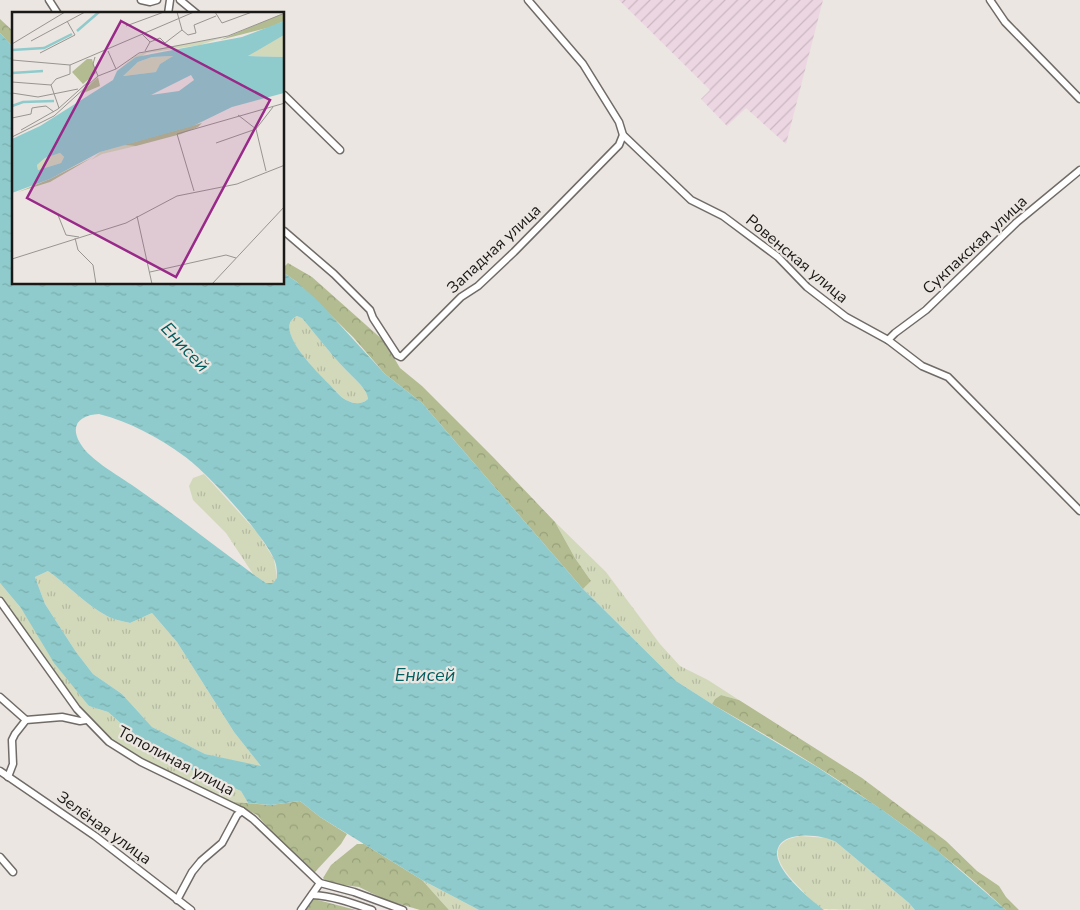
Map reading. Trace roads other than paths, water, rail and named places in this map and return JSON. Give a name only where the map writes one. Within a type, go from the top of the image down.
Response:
[{"type":"street","points":[[49,0],[57,12]]},
{"type":"street","points":[[141,0],[150,2],[157,0]]},
{"type":"street","points":[[180,0],[195,12]]},
{"type":"street","name":"Ровенская улица","points":[[528,0],[584,64],[619,122],[623,135],[691,200],[723,216],[734,224],[778,258],[808,287],[846,317],[888,340],[922,366],[948,377],[1080,511]]},
{"type":"street","points":[[990,0],[1005,22],[1080,99]]},
{"type":"street","points":[[285,96],[340,150]]},
{"type":"street","name":"Западная улица","points":[[285,232],[334,274],[370,310],[373,318],[399,357],[403,356],[461,297],[478,286],[514,252],[619,145],[623,135]]},
{"type":"street","name":"Сукпакская улица","points":[[888,340],[895,332],[926,310],[1017,222],[1080,170]]},
{"type":"street","name":"Тополиная улица","points":[[0,601],[86,720],[109,742],[125,753],[242,811],[320,883]]},
{"type":"street","points":[[0,697],[26,720],[62,717],[80,721],[86,720]]},
{"type":"street","points":[[8,777],[13,764],[12,740],[26,720]]},
{"type":"street","name":"Зелёная улица","points":[[0,771],[101,841],[190,910]]},
{"type":"street","points":[[177,900],[192,872],[201,861],[222,843],[237,815],[242,811]]},
{"type":"street","points":[[0,857],[13,872]]},
{"type":"street","points":[[300,910],[320,883],[354,892],[403,910]]},
{"type":"street","points":[[312,895],[328,896],[372,910]]},
{"type":"water","name":"Енисей","points":[[0,33],[12,46],[12,285],[285,285],[285,274],[319,302],[385,374],[422,403],[583,589],[676,681],[817,767],[881,809],[933,847],[1006,910],[915,910],[836,842],[821,837],[801,836],[792,837],[784,841],[779,847],[777,855],[779,862],[789,878],[824,910],[479,910],[422,880],[320,817],[300,801],[271,805],[248,803],[241,791],[136,746],[131,732],[108,712],[89,706],[54,663],[21,608],[0,583]],"holes":[[[297,316],[302,318],[339,363],[360,384],[368,399],[357,403],[344,399],[308,361],[293,340],[290,330],[290,322]],[[99,414],[122,421],[143,431],[184,456],[206,475],[234,504],[268,548],[277,568],[277,578],[273,583],[266,583],[253,574],[91,456],[80,443],[76,426],[87,416]],[[48,571],[91,606],[107,616],[130,623],[152,613],[177,642],[234,732],[261,766],[205,754],[152,727],[122,694],[93,674],[76,652],[45,604],[35,577]]]}]
